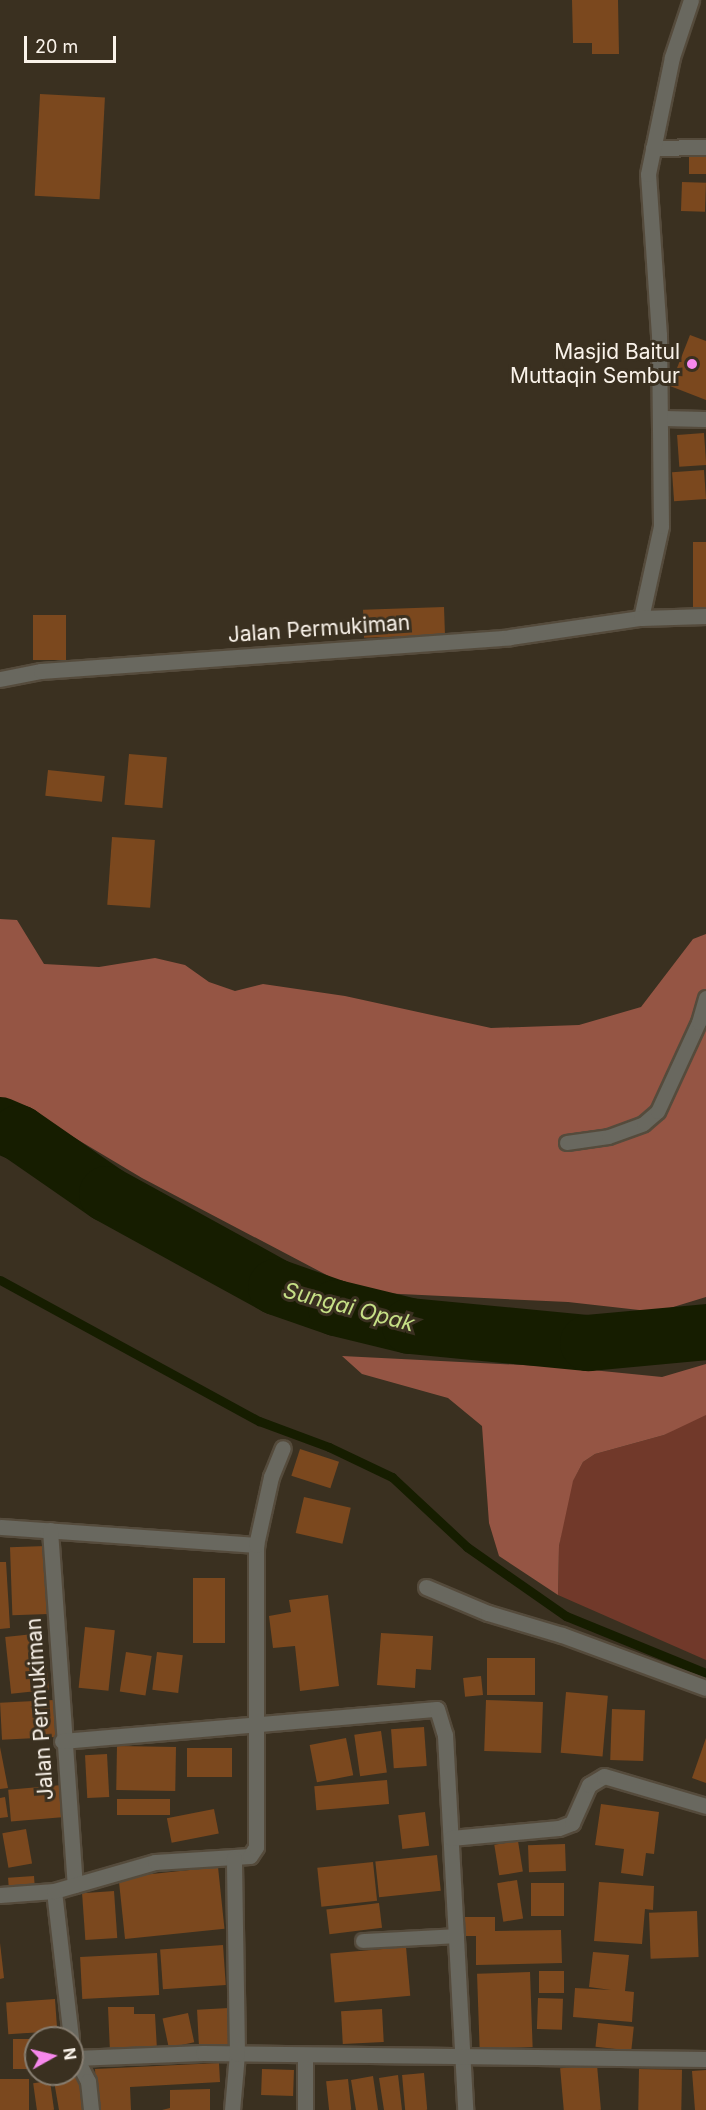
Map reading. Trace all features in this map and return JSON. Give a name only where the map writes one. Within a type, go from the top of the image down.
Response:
[{"type":"street","points":[[641,618],[661,526],[661,418],[655,250],[648,174],[672,57],[692,0]]},
{"type":"street","points":[[653,148],[706,147]]},
{"type":"street","points":[[661,418],[706,419]]},
{"type":"street","name":"Jalan Permukiman","points":[[0,679],[41,671],[510,637],[641,618],[706,616]]},
{"type":"street","points":[[0,1895],[54,1891],[155,1862],[250,1856],[256,1847],[256,1545],[271,1477],[283,1448]]},
{"type":"street","points":[[0,1527],[256,1545]]},
{"type":"street","name":"Jalan Permukiman","points":[[50,1530],[62,1741],[75,1885]]},
{"type":"street","points":[[426,1587],[488,1612],[562,1635],[706,1688]]},
{"type":"street","points":[[62,1741],[257,1727],[430,1708],[442,1716],[457,1936],[465,2110]]},
{"type":"street","points":[[451,1838],[559,1828],[572,1823],[589,1785],[604,1776],[706,1806]]},
{"type":"street","points":[[232,2110],[237,2054],[234,1858]]},
{"type":"street","points":[[54,1891],[69,2026]]},
{"type":"street","points":[[84,2052],[706,2059]]},
{"type":"street","points":[[305,2056],[305,2110]]},
{"type":"street","points":[[84,2073],[88,2081],[91,2110]]},
{"type":"lane","points":[[567,1143],[609,1137],[644,1124],[658,1112],[699,1023],[706,998]]},
{"type":"lane","points":[[363,1941],[457,1936]]},
{"type":"shaded area","points":[[0,919],[17,920],[44,964],[99,967],[155,958],[185,965],[209,982],[235,991],[263,984],[345,996],[491,1028],[579,1025],[641,1007],[693,939],[706,934],[706,1297],[657,1312],[568,1302],[359,1292],[142,1178],[38,1116],[0,1109]]},
{"type":"shaded area","points":[[342,1356],[562,1367],[662,1377],[706,1364],[706,1415],[664,1435],[595,1454],[583,1462],[573,1481],[559,1546],[558,1595],[499,1556],[489,1523],[482,1426],[448,1398],[362,1374]]},
{"type":"shaded area","points":[[703,1414],[706,1415],[706,1660],[558,1595],[559,1546],[569,1488],[583,1462],[595,1454],[664,1435]]},
{"type":"building","points":[[572,0],[618,0],[619,54],[592,54],[592,43],[573,43]]},
{"type":"building","points":[[40,94],[105,97],[100,199],[35,196]]},
{"type":"building","points":[[689,151],[706,151],[706,174],[689,174]]},
{"type":"building","points":[[682,182],[706,183],[705,212],[681,211]]},
{"type":"building","name":"Masjid Baitul Muttaqin Sembur","points":[[690,335],[706,341],[706,400],[670,386]]},
{"type":"building","points":[[704,433],[706,465],[679,467],[677,435]]},
{"type":"building","points":[[704,470],[706,499],[674,501],[672,472]]},
{"type":"building","points":[[693,542],[706,542],[706,610],[693,610]]},
{"type":"building","points":[[444,607],[445,635],[364,638],[363,610]]},
{"type":"building","points":[[33,615],[66,615],[66,660],[33,660]]},
{"type":"building","points":[[129,754],[167,757],[162,808],[125,805]]},
{"type":"building","points":[[48,770],[105,776],[102,802],[45,796]]},
{"type":"building","points":[[112,837],[155,840],[150,908],[107,905]]},
{"type":"building","points":[[300,1449],[339,1462],[330,1488],[291,1476]]},
{"type":"building","points":[[304,1497],[351,1508],[342,1544],[296,1533]]},
{"type":"building","points":[[46,1546],[48,1614],[12,1615],[10,1547]]},
{"type":"building","points":[[0,1562],[6,1562],[10,1628],[0,1629]]},
{"type":"building","points":[[193,1578],[225,1578],[225,1643],[193,1643]]},
{"type":"building","points":[[328,1595],[339,1686],[300,1691],[295,1646],[273,1648],[269,1616],[291,1612],[289,1600]]},
{"type":"building","points":[[85,1627],[115,1630],[108,1691],[79,1688]]},
{"type":"building","points":[[43,1633],[49,1690],[11,1694],[5,1637]]},
{"type":"building","points":[[381,1633],[433,1636],[431,1670],[416,1669],[415,1688],[377,1685]]},
{"type":"building","points":[[126,1652],[152,1656],[145,1696],[120,1692]]},
{"type":"building","points":[[157,1652],[183,1655],[178,1693],[152,1690]]},
{"type":"building","points":[[487,1658],[535,1658],[535,1695],[487,1695]]},
{"type":"building","points":[[481,1676],[483,1695],[465,1697],[463,1678]]},
{"type":"building","points":[[566,1692],[608,1696],[603,1756],[561,1753]]},
{"type":"building","points":[[54,1700],[56,1737],[2,1740],[0,1703]]},
{"type":"building","points":[[486,1700],[543,1702],[541,1753],[484,1751]]},
{"type":"building","points":[[612,1709],[645,1710],[643,1761],[610,1760]]},
{"type":"building","points":[[424,1727],[427,1766],[394,1768],[391,1729]]},
{"type":"building","points":[[381,1731],[387,1773],[360,1776],[354,1735]]},
{"type":"building","points":[[346,1738],[353,1775],[317,1782],[310,1745]]},
{"type":"building","points":[[706,1738],[706,1783],[692,1778]]},
{"type":"building","points":[[117,1746],[176,1747],[175,1791],[116,1790]]},
{"type":"building","points":[[0,1747],[8,1788],[0,1789]]},
{"type":"building","points":[[187,1748],[232,1748],[232,1777],[187,1777]]},
{"type":"building","points":[[107,1754],[109,1797],[87,1798],[85,1755]]},
{"type":"building","points":[[387,1780],[389,1804],[316,1810],[314,1786]]},
{"type":"building","points":[[62,1785],[65,1817],[11,1822],[8,1790]]},
{"type":"building","points":[[5,1797],[8,1817],[0,1818],[0,1798]]},
{"type":"building","points":[[117,1799],[170,1799],[170,1815],[117,1815]]},
{"type":"building","points":[[601,1804],[659,1812],[654,1854],[646,1853],[643,1876],[621,1873],[624,1849],[595,1845]]},
{"type":"building","points":[[214,1809],[219,1834],[172,1843],[167,1818]]},
{"type":"building","points":[[425,1812],[429,1846],[402,1849],[398,1815]]},
{"type":"building","points":[[26,1829],[32,1863],[8,1868],[2,1833]]},
{"type":"building","points":[[518,1841],[523,1872],[499,1875],[494,1845]]},
{"type":"building","points":[[565,1844],[566,1871],[529,1872],[528,1845]]},
{"type":"building","points":[[437,1855],[441,1891],[379,1897],[375,1861]]},
{"type":"building","points":[[373,1862],[377,1901],[321,1907],[317,1868]]},
{"type":"building","points":[[218,1867],[224,1929],[125,1939],[119,1877]]},
{"type":"building","points":[[34,1876],[35,1889],[9,1891],[8,1878]]},
{"type":"building","points":[[517,1880],[523,1919],[503,1922],[497,1883]]},
{"type":"building","points":[[599,1882],[654,1886],[653,1910],[645,1909],[642,1944],[594,1941]]},
{"type":"building","points":[[531,1883],[564,1883],[564,1916],[531,1916]]},
{"type":"building","points":[[114,1891],[117,1938],[85,1940],[82,1893]]},
{"type":"building","points":[[379,1903],[382,1928],[329,1934],[326,1909]]},
{"type":"building","points":[[697,1911],[699,1957],[651,1959],[649,1913]]},
{"type":"building","points":[[464,1917],[495,1917],[495,1931],[561,1930],[562,1963],[476,1965],[476,1936],[465,1936]]},
{"type":"building","points":[[0,1943],[4,1978],[0,1979]]},
{"type":"building","points":[[223,1945],[226,1985],[163,1989],[160,1949]]},
{"type":"building","points":[[406,1947],[410,1996],[335,2002],[330,1954]]},
{"type":"building","points":[[593,1952],[629,1955],[625,1991],[634,1992],[632,2022],[573,2017],[575,1988],[611,1990],[589,1987]]},
{"type":"building","points":[[157,1953],[159,1995],[82,1999],[80,1957]]},
{"type":"building","points":[[539,1971],[564,1971],[564,1993],[539,1993]]},
{"type":"building","points":[[530,1972],[533,2047],[480,2049],[477,1974]]},
{"type":"building","points":[[538,1998],[563,1999],[562,2030],[537,2029]]},
{"type":"building","points":[[55,1999],[57,2026],[24,2026],[24,2033],[8,2034],[6,2002]]},
{"type":"building","points":[[108,2007],[134,2007],[134,2014],[155,2014],[157,2050],[110,2052]]},
{"type":"building","points":[[229,2008],[231,2045],[199,2047],[197,2010]]},
{"type":"building","points":[[382,2009],[384,2042],[343,2044],[341,2011]]},
{"type":"building","points":[[188,2013],[194,2042],[169,2048],[163,2018]]},
{"type":"building","points":[[598,2023],[634,2027],[631,2051],[595,2047]]},
{"type":"building","points":[[13,2039],[24,2039],[24,2069],[13,2069]]},
{"type":"building","points":[[219,2063],[220,2082],[130,2087],[131,2110],[97,2110],[95,2069]]},
{"type":"building","points":[[597,2065],[601,2110],[564,2110],[560,2068]]},
{"type":"building","points":[[262,2069],[294,2070],[293,2096],[261,2095]]},
{"type":"building","points":[[639,2069],[682,2070],[681,2110],[638,2110]]},
{"type":"building","points":[[706,2070],[706,2110],[695,2110],[692,2071]]},
{"type":"building","points":[[424,2073],[427,2110],[405,2110],[402,2075]]},
{"type":"building","points":[[398,2075],[402,2110],[384,2110],[379,2078]]},
{"type":"building","points":[[373,2076],[378,2110],[356,2110],[351,2080]]},
{"type":"building","points":[[0,2079],[24,2079],[24,2086],[29,2086],[29,2110],[0,2110]]},
{"type":"building","points":[[348,2079],[351,2110],[329,2110],[326,2081]]},
{"type":"building","points":[[84,2083],[88,2110],[59,2110],[55,2086],[84,2086]]},
{"type":"building","points":[[34,2086],[51,2086],[54,2110],[37,2110]]},
{"type":"building","points":[[210,2089],[210,2110],[162,2110],[170,2108],[170,2090]]},
{"type":"waterway","name":"Sungai Opak","points":[[0,1125],[19,1133],[107,1194],[276,1287],[336,1308],[410,1326],[588,1343],[706,1332]]},
{"type":"waterway","points":[[0,1280],[259,1421],[329,1447],[392,1477],[467,1547],[566,1616],[706,1673]]},
{"type":"place","name":"Masjid Baitul Muttaqin Sembur","points":[[692,364]]}]
